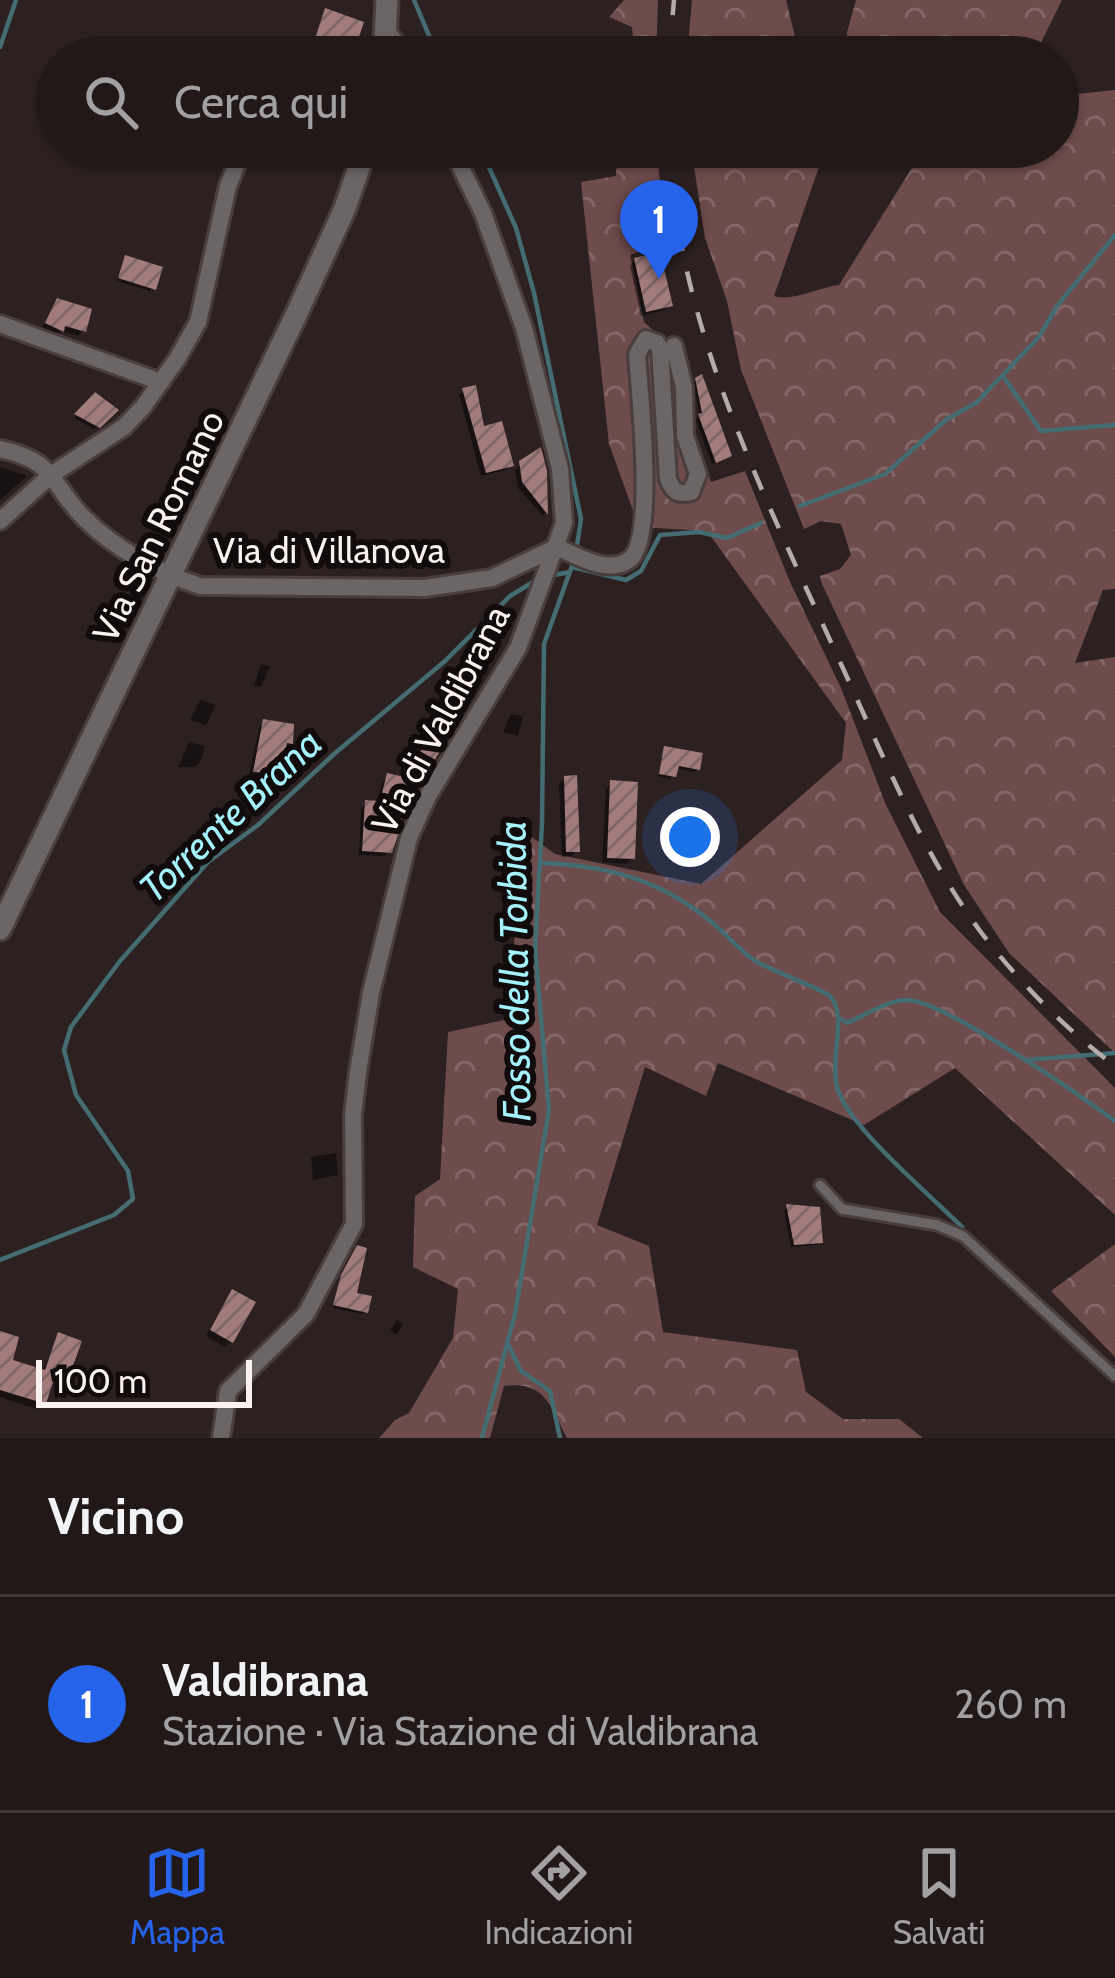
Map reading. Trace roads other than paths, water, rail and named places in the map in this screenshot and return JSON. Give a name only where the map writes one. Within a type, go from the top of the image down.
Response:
[{"type":"street","points":[[386,36],[387,0]]},
{"type":"street","points":[[386,29],[392,36]]},
{"type":"street","points":[[0,521],[51,475],[106,442],[143,407],[161,382],[198,322],[235,168]]},
{"type":"street","name":"Via San Romano","points":[[0,929],[316,271],[358,168]]},
{"type":"street","name":"Via di Valdibrana","points":[[221,1438],[232,1385],[306,1314],[354,1224],[356,1084],[371,993],[409,838],[428,796],[518,648],[564,523],[560,469],[524,328],[462,168]]},
{"type":"street","points":[[0,324],[161,382]]},
{"type":"street","points":[[557,547],[586,561],[621,564],[636,554],[643,539],[645,460],[637,354],[646,339],[660,349],[668,479],[679,493],[697,486],[697,469],[685,436],[684,388],[674,346]]},
{"type":"street","name":"Via di Villanova","points":[[0,449],[25,453],[51,475],[86,520],[170,576],[200,586],[425,587],[492,578],[557,547]]},
{"type":"lane","points":[[820,1185],[842,1209],[937,1226],[963,1236],[1115,1376]]},
{"type":"waterway","points":[[0,47],[16,0]]},
{"type":"waterway","name":"Torrente Brana","points":[[414,0],[429,36]]},
{"type":"waterway","name":"Torrente Brana","points":[[489,168],[516,228],[534,293],[581,519],[576,552]]},
{"type":"waterway","points":[[800,506],[885,474],[947,419],[976,403],[1039,337],[1057,306],[1115,235]]},
{"type":"waterway","points":[[1003,376],[1041,431],[1115,425]]},
{"type":"waterway","points":[[572,567],[626,580],[641,571],[660,535],[699,532],[727,538],[761,523]]},
{"type":"waterway","name":"Fosso della Torbida","points":[[482,1438],[515,1314],[549,1110],[535,948],[544,644],[573,563]]},
{"type":"waterway","name":"Torrente Brana","points":[[554,575],[570,572]]},
{"type":"waterway","name":"Torrente Brana","points":[[0,1260],[114,1215],[133,1199],[128,1171],[76,1095],[64,1050],[71,1027],[120,961],[208,862],[258,825],[445,661],[510,596],[538,579]]},
{"type":"waterway","points":[[540,863],[608,871],[650,884],[690,906],[757,962],[830,996],[838,1015],[836,1081],[847,1108],[876,1144],[962,1227]]},
{"type":"waterway","points":[[841,1019],[847,1023],[900,1001],[926,1004],[1012,1051],[1115,1121]]},
{"type":"waterway","points":[[1025,1060],[1115,1053]]},
{"type":"waterway","points":[[508,1344],[521,1371],[550,1391],[560,1438]]},
{"type":"railway","points":[[671,36],[674,0]]},
{"type":"railway","points":[[671,168],[690,282],[731,413],[904,801],[959,900],[995,950],[1060,1020],[1115,1066]]},
{"type":"place","name":"Valdibrana","points":[[659,279]]}]
